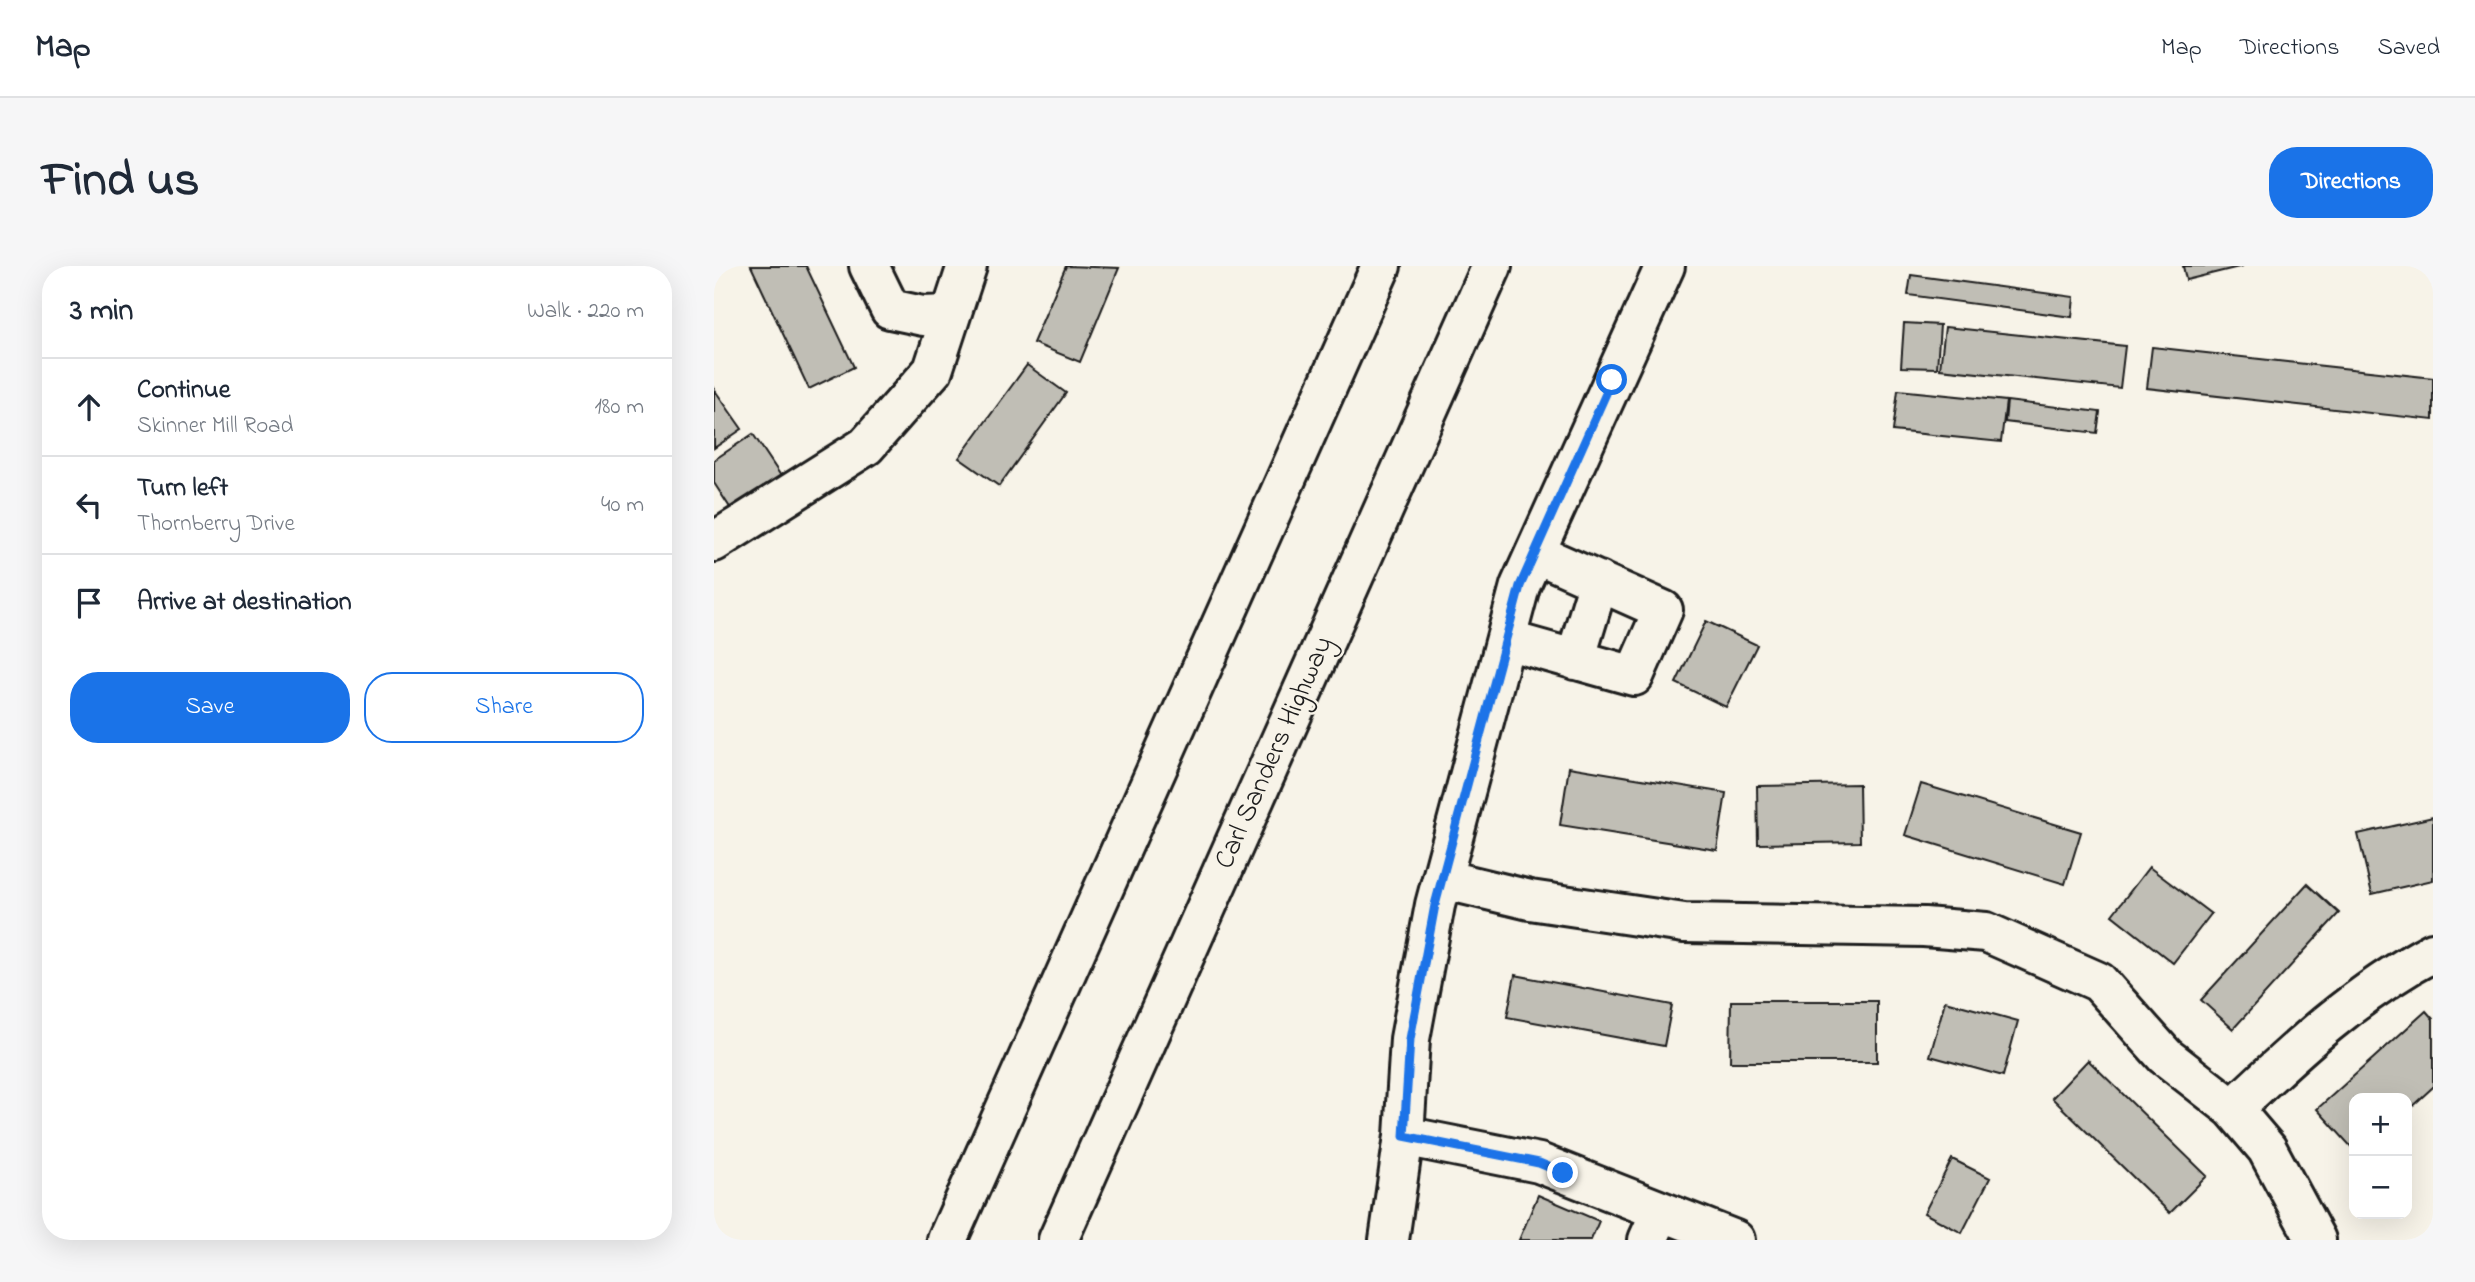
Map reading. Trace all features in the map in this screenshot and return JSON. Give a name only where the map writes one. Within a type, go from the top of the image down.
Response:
[{"type":"main road","points":[[869,266],[890,309],[923,316],[949,315]]},
{"type":"main road","points":[[714,542],[866,446],[933,370],[967,266]]},
{"type":"main road","points":[[947,1240],[1381,266]]},
{"type":"main road","name":"Carl Sanders Highway","points":[[1058,1240],[1492,266]]},
{"type":"main road","points":[[1389,1240],[1404,1136],[1410,1039],[1442,878],[1520,586],[1665,266]]},
{"type":"main road","points":[[1506,640],[1634,676],[1663,610],[1535,552]]},
{"type":"main road","points":[[1575,660],[1600,581]]},
{"type":"main road","points":[[1442,878],[1530,900],[1684,923],[1924,927],[1986,932],[2099,982],[2165,1056],[2233,1109],[2267,1149],[2316,1240]]},
{"type":"main road","points":[[2233,1109],[2302,1043],[2388,976],[2433,952]]},
{"type":"main road","points":[[1404,1136],[1539,1163],[1654,1226],[1735,1240]]},
{"type":"building","points":[[751,266],[806,266],[854,367],[809,389]]},
{"type":"building","points":[[1066,266],[1119,268],[1080,362],[1033,343]]},
{"type":"building","points":[[2183,266],[2243,266],[2186,280]]},
{"type":"building","points":[[1911,275],[2074,297],[2072,317],[1908,295]]},
{"type":"building","points":[[1904,323],[1940,325],[1937,368],[1901,367]]},
{"type":"building","points":[[1945,327],[2125,346],[2120,388],[1940,369]]},
{"type":"building","points":[[2152,347],[2433,378],[2433,420],[2147,388]]},
{"type":"building","points":[[1027,365],[1066,393],[999,486],[959,458]]},
{"type":"building","points":[[714,389],[742,429],[714,448]]},
{"type":"building","points":[[1898,390],[2006,401],[2001,442],[1893,431]]},
{"type":"building","points":[[2007,401],[2100,412],[2097,433],[2005,422]]},
{"type":"building","points":[[753,434],[781,476],[731,509],[714,483],[714,460]]},
{"type":"building","points":[[1706,621],[1757,645],[1726,707],[1676,683]]},
{"type":"building","points":[[1569,767],[1726,793],[1717,850],[1560,825]]},
{"type":"building","points":[[1859,784],[1860,842],[1758,844],[1757,786]]},
{"type":"building","points":[[1921,784],[2081,832],[2065,884],[1905,835]]},
{"type":"building","points":[[2433,817],[2433,880],[2372,894],[2358,834]]},
{"type":"building","points":[[2149,867],[2211,914],[2173,963],[2112,915]]},
{"type":"building","points":[[2307,884],[2339,913],[2233,1029],[2201,1000]]},
{"type":"building","points":[[1515,975],[1672,1005],[1664,1046],[1507,1017]]},
{"type":"building","points":[[1731,1001],[1877,1001],[1877,1062],[1730,1062]]},
{"type":"building","points":[[1945,1001],[2018,1021],[2003,1076],[1930,1056]]},
{"type":"building","points":[[2426,1011],[2433,1019],[2433,1087],[2412,1106],[2412,1093],[2349,1093],[2349,1144],[2317,1109]]},
{"type":"building","points":[[2088,1060],[2207,1176],[2170,1213],[2052,1098]]},
{"type":"building","points":[[1952,1159],[1990,1178],[1962,1233],[1924,1213]]},
{"type":"building","points":[[1538,1195],[1599,1221],[1591,1240],[1519,1240]]},
{"type":"route","points":[[1563,1173],[1539,1163],[1404,1136],[1410,1039],[1435,905],[1520,586],[1612,380]]}]
